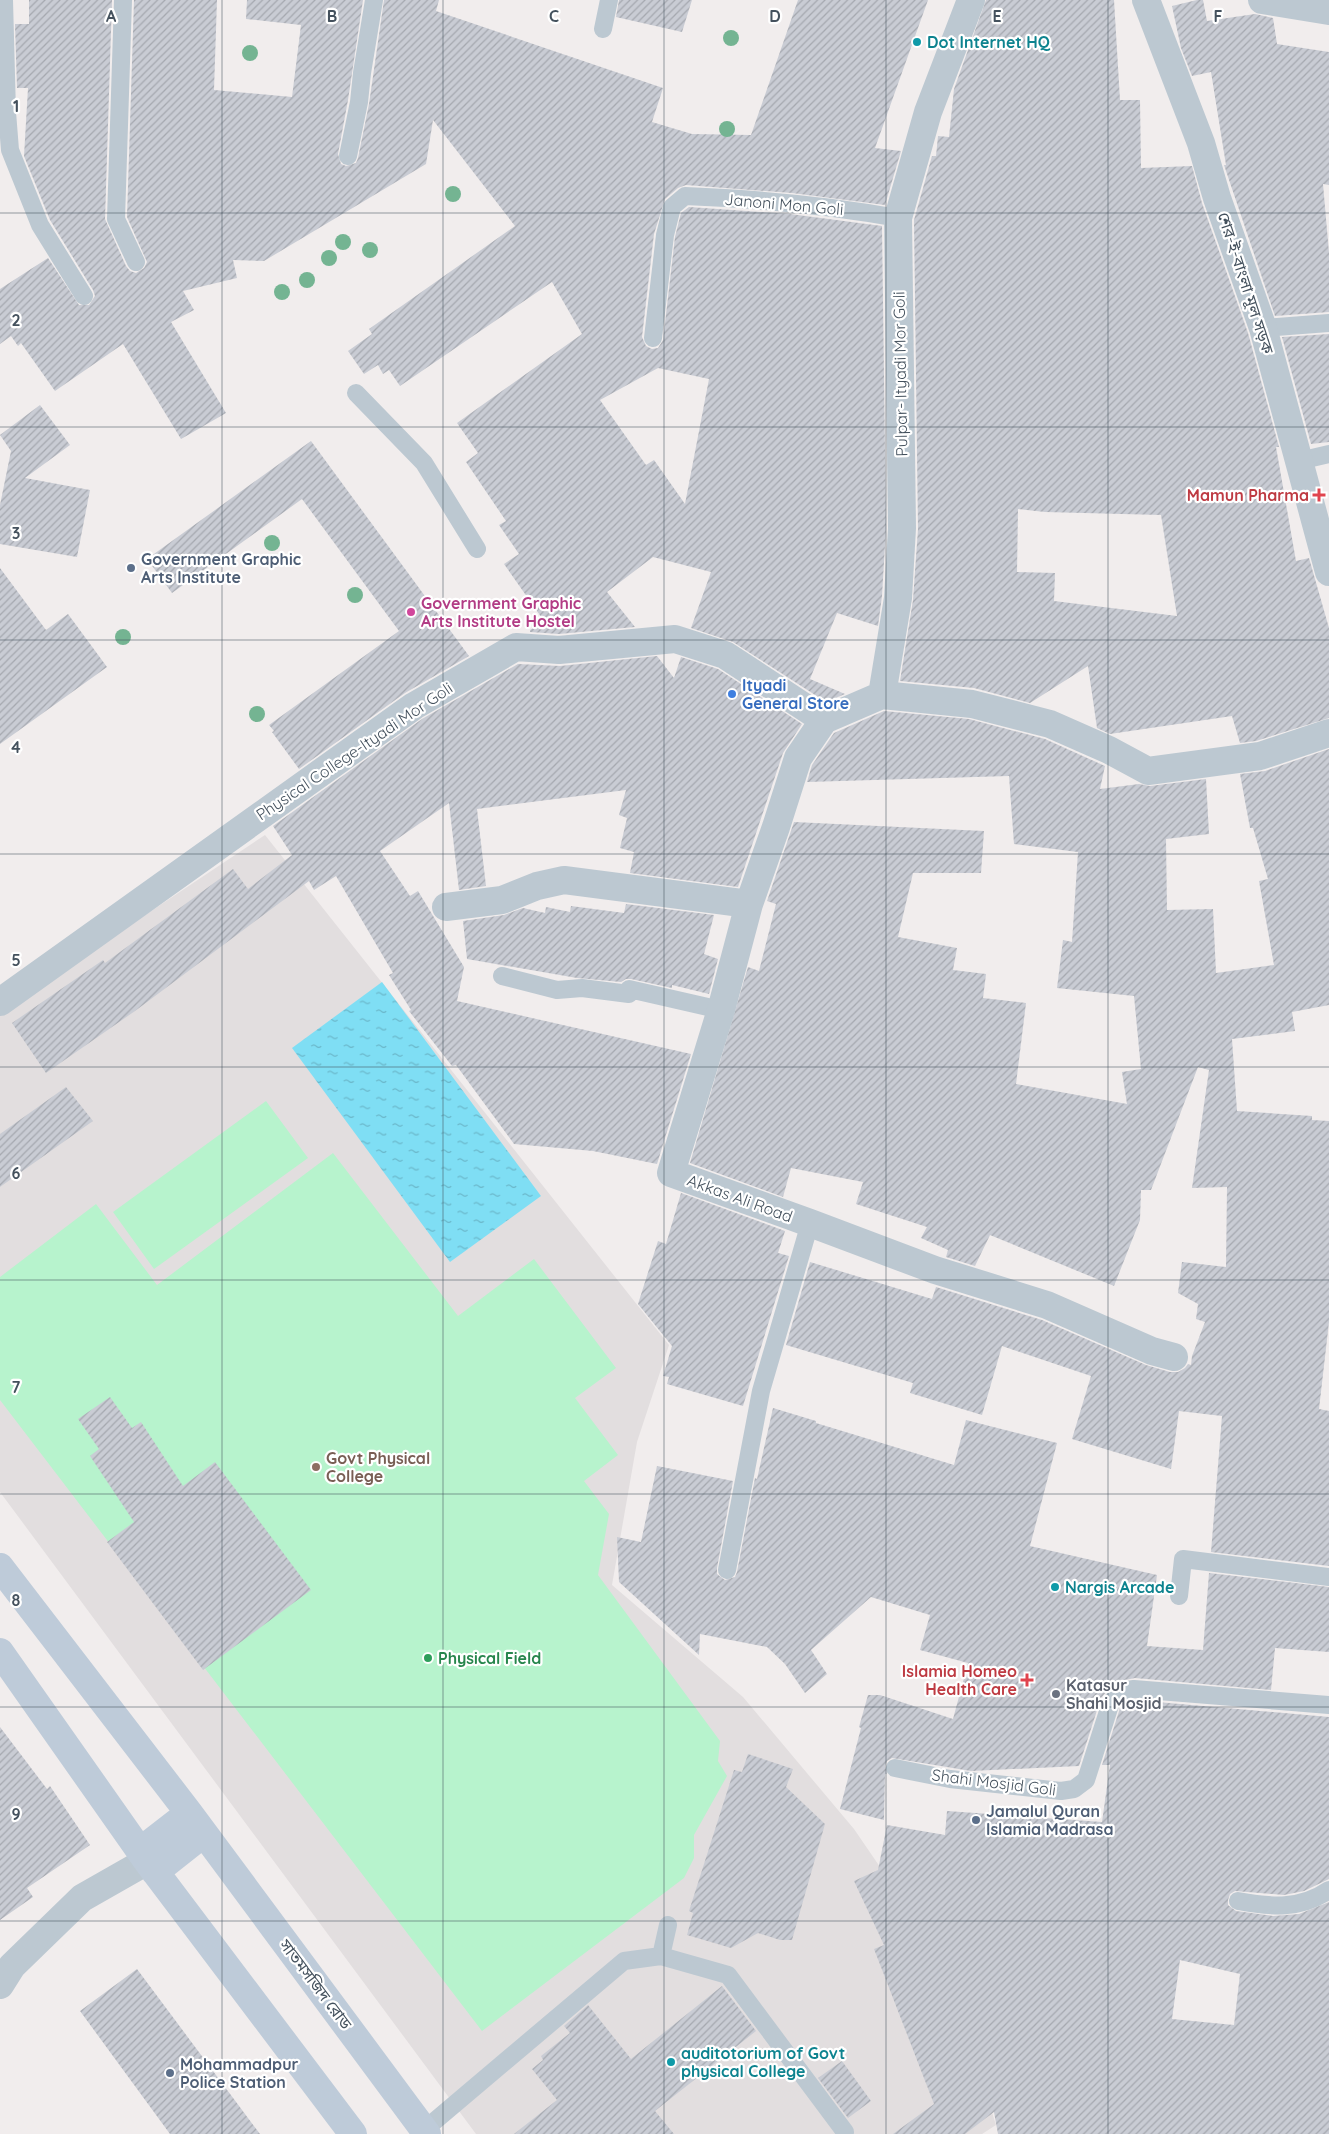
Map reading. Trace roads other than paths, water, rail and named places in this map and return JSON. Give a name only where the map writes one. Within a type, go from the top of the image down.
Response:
[{"type":"main road","name":"সাতমসজিদ রোড","points":[[0,1567],[196,1824],[425,2132]]},
{"type":"main road","points":[[0,1652],[147,1861],[353,2134]]},
{"type":"main road","points":[[147,1861],[196,1824]]},
{"type":"street","name":"Pulpar- Ityadi Mor Goli","points":[[882,694],[898,598],[902,528],[898,218],[928,112],[970,0]]},
{"type":"street","name":"শের-ই-বাংলা মূল সড়ক","points":[[1146,0],[1200,143],[1263,328],[1329,572]]},
{"type":"street","points":[[1262,0],[1329,11]]},
{"type":"street","name":"Physical College-Ityadi Mor Goli","points":[[0,1002],[414,706],[516,647],[559,650],[675,639],[726,654],[824,720]]},
{"type":"street","points":[[824,720],[882,694],[972,704],[1050,724],[1109,750],[1148,770],[1260,756],[1329,733]]},
{"type":"street","name":"Akkas Ali Road","points":[[824,720],[798,758],[749,904],[721,1010],[671,1173],[810,1222],[935,1270],[1047,1305],[1152,1351],[1174,1357]]},
{"type":"street","points":[[446,907],[502,900],[537,886],[564,880],[749,904]]},
{"type":"street","points":[[0,1985],[12,1966],[82,1898],[147,1861]]},
{"type":"lane","points":[[4,0],[10,150],[40,225],[84,296]]},
{"type":"lane","points":[[123,0],[116,219],[136,262]]},
{"type":"lane","points":[[348,156],[360,102],[362,73],[374,0]]},
{"type":"lane","points":[[603,29],[609,0]]},
{"type":"lane","name":"Janoni Mon Goli","points":[[653,338],[665,235],[672,207],[684,196],[751,199],[856,210],[898,218]]},
{"type":"lane","points":[[1263,328],[1329,323]]},
{"type":"lane","points":[[356,393],[424,463],[477,550]]},
{"type":"lane","points":[[1299,461],[1329,454]]},
{"type":"lane","points":[[502,976],[558,990],[582,988],[629,994],[629,989],[721,1010]]},
{"type":"lane","points":[[727,1570],[761,1391],[810,1222]]},
{"type":"lane","points":[[1179,1596],[1183,1560],[1329,1577]]},
{"type":"lane","name":"Shahi Mosjid Goli","points":[[895,1768],[950,1779],[1061,1791],[1074,1789],[1086,1780],[1111,1702],[1122,1691],[1134,1689],[1329,1705]]},
{"type":"lane","points":[[1238,1901],[1263,1906],[1290,1906],[1310,1902],[1329,1890]]},
{"type":"lane","points":[[661,1956],[668,1925]]},
{"type":"lane","points":[[425,2132],[624,1961],[661,1956],[728,1975],[845,2132]]},
{"type":"water","points":[[382,982],[541,1196],[450,1262],[292,1048]]},
{"type":"place","name":"Dot Internet HQ","points":[[917,42]]},
{"type":"place","name":"Mamun Pharma","points":[[1319,495]]},
{"type":"place","name":"Government Graphic Arts Institute","points":[[131,568]]},
{"type":"place","name":"Government Graphic Arts Institute Hostel","points":[[411,612]]},
{"type":"place","name":"Ityadi General Store","points":[[732,694]]},
{"type":"place","name":"Govt Physical College","points":[[316,1467]]},
{"type":"place","name":"Nargis Arcade","points":[[1055,1587]]},
{"type":"place","name":"Physical Field","points":[[428,1658]]},
{"type":"place","name":"Islamia Homeo Health Care","points":[[1027,1680]]},
{"type":"place","name":"Katasur Shahi Mosjid","points":[[1056,1694]]},
{"type":"place","name":"Jamalul Quran Islamia Madrasa","points":[[976,1820]]},
{"type":"place","name":"auditotorium of Govt physical College","points":[[671,2062]]},
{"type":"place","name":"Mohammadpur Police Station","points":[[170,2073]]}]
